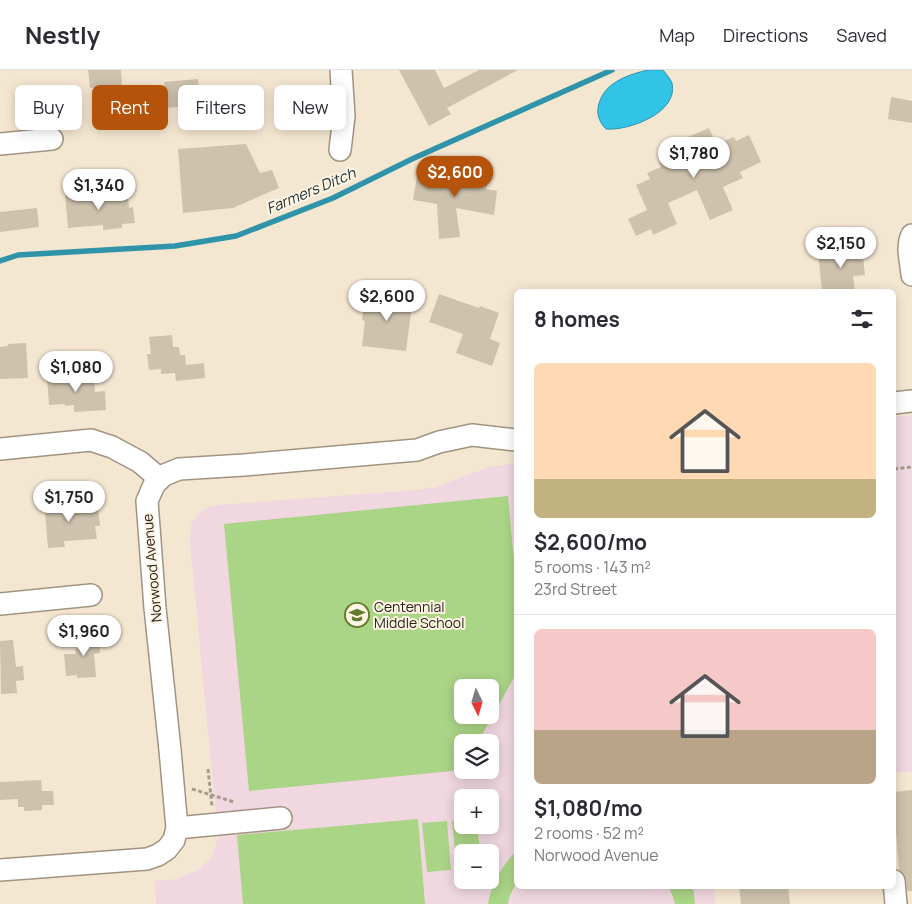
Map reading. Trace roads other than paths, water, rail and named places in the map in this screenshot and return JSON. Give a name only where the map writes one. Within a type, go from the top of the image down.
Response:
[{"type":"street","points":[[340,150],[344,116],[341,70]]},
{"type":"street","points":[[0,144],[52,139]]},
{"type":"street","points":[[911,236],[909,249],[912,275]]},
{"type":"street","points":[[896,403],[912,401]]},
{"type":"street","points":[[0,449],[91,440],[112,447],[140,462],[160,479],[162,476],[179,469],[417,450],[439,442],[472,436],[514,440]]},
{"type":"street","name":"Norwood Avenue","points":[[0,870],[147,859],[167,849],[174,840],[176,828],[173,782],[155,608],[147,501],[154,486],[160,479]]},
{"type":"street","points":[[0,604],[91,595]]},
{"type":"street","points":[[176,828],[281,818]]},
{"type":"street","points":[[895,889],[896,904]]},
{"type":"water","points":[[648,70],[663,70],[670,79],[672,94],[668,103],[650,118],[627,127],[606,129],[599,119],[598,108],[600,99],[610,86],[624,78]]},
{"type":"waterway","name":"Farmers Ditch","points":[[0,261],[18,255],[175,246],[236,236],[333,198],[414,158],[612,70]]},
{"type":"place","name":"Centennial Middle School","points":[[357,615]]}]
